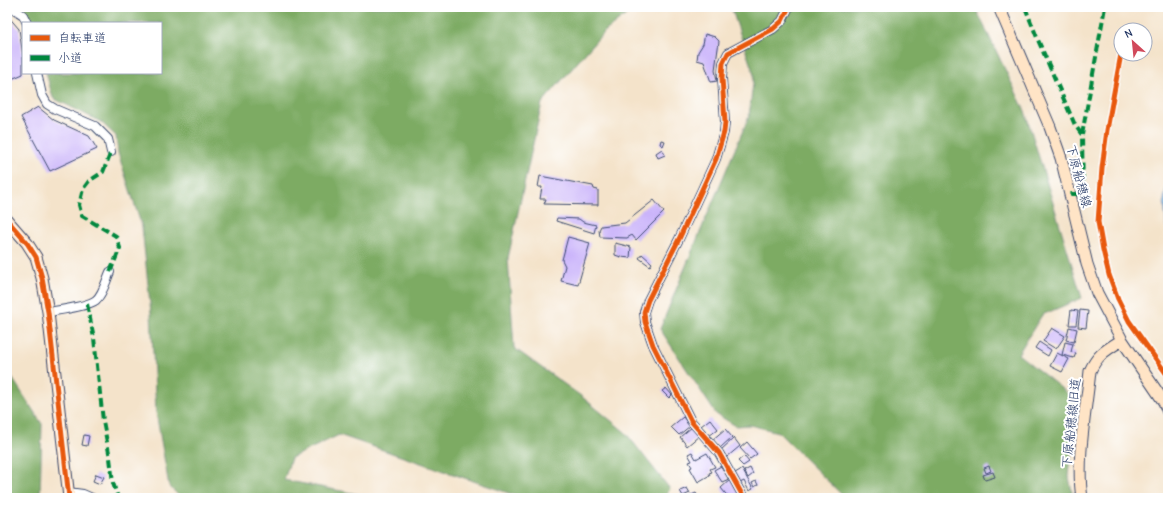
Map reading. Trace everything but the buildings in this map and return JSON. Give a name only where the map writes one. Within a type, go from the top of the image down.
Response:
[{"type":"street","points":[[11,7],[23,15],[27,22]]},
{"type":"street","points":[[744,498],[719,453],[691,421],[653,345],[644,312],[648,300],[679,239],[716,159],[726,122],[722,78],[723,63],[728,52],[773,29],[782,20],[790,7]]},
{"type":"street","name":"下原船穂線","points":[[999,7],[1061,158],[1087,264],[1098,293],[1122,340],[1164,402],[1168,412]]},
{"type":"street","points":[[37,74],[42,95],[47,104],[55,109],[95,126],[108,139],[111,152]]},
{"type":"street","points":[[7,220],[27,243],[36,257],[42,278],[48,312],[69,495],[83,494],[92,498]]},
{"type":"street","points":[[48,312],[87,304],[96,300],[102,291],[110,272]]},
{"type":"street","name":"下原船穂線旧道","points":[[1082,498],[1080,483],[1081,454],[1090,371],[1095,360],[1122,340]]},
{"type":"green space","points":[[22,7],[636,7],[603,33],[542,103],[508,258],[514,348],[581,396],[625,432],[670,489],[664,498],[523,498],[339,435],[291,458],[284,480],[378,498],[181,498],[169,486],[156,412],[151,313],[142,227],[118,153],[116,136],[101,122],[53,98],[46,74],[162,74],[162,22],[32,22]]},
{"type":"green space","points":[[731,7],[975,7],[1025,111],[1082,298],[1042,315],[1018,354],[1076,400],[1069,477],[1073,498],[845,498],[778,432],[750,425],[736,426],[716,414],[660,329],[749,116],[754,75]]},
{"type":"green space","points":[[7,370],[42,424],[40,498],[7,498]]},
{"type":"water","points":[[1168,177],[1168,245],[1164,200]]},
{"type":"marked path","points":[[1025,7],[1075,125],[1082,135],[1083,194],[1070,194]]},
{"type":"marked path","points":[[1082,135],[1105,7]]},
{"type":"marked path","points":[[110,272],[120,248],[116,236],[82,216],[79,205],[83,189],[89,181],[103,172],[111,152]]},
{"type":"marked path","points":[[87,304],[94,338],[103,421],[113,483],[118,498]]},
{"type":"cycle path","points":[[744,498],[719,453],[691,421],[653,345],[645,322],[644,312],[648,300],[679,239],[716,159],[724,132],[725,122],[722,78],[723,63],[728,53],[773,29],[782,21],[789,7]]},
{"type":"cycle path","points":[[1120,62],[1107,130],[1102,168],[1098,222],[1109,275],[1118,299],[1129,321],[1168,376]]},
{"type":"cycle path","points":[[7,220],[27,243],[36,257],[42,278],[48,312],[69,498]]}]
